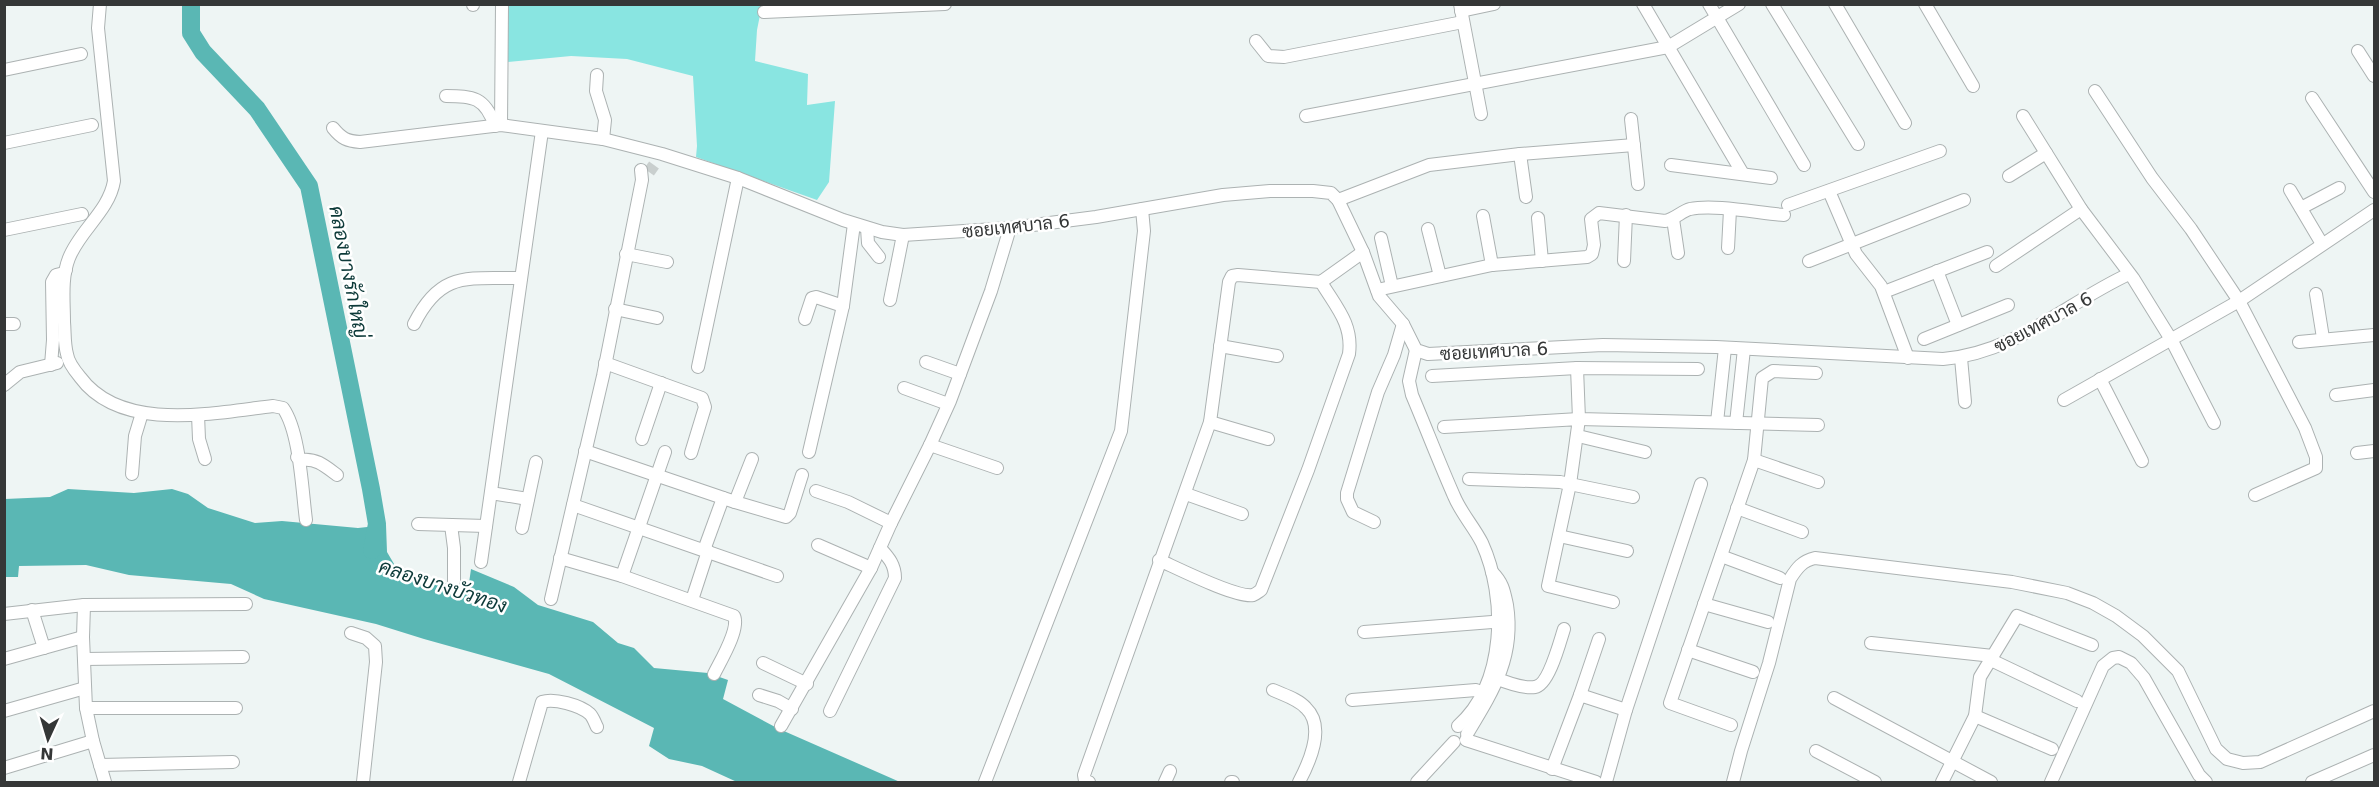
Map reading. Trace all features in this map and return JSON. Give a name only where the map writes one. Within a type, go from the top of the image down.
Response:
[{"type":"street","points":[[60,361],[64,282],[68,260],[80,237],[112,193],[114,181],[98,28],[100,4]]},
{"type":"street","points":[[498,126],[502,4]]},
{"type":"street","points":[[764,12],[945,4]]},
{"type":"street","points":[[1256,40],[1268,56],[1284,57],[1494,4]]},
{"type":"street","points":[[1643,4],[1743,174]]},
{"type":"street","points":[[1709,4],[1804,165]]},
{"type":"street","points":[[1306,116],[1668,47],[1739,4]]},
{"type":"street","points":[[1772,4],[1858,144]]},
{"type":"street","points":[[1835,4],[1905,123]]},
{"type":"street","points":[[1925,4],[1973,86]]},
{"type":"street","points":[[1461,12],[1481,114]]},
{"type":"street","points":[[2358,51],[2374,76]]},
{"type":"street","points":[[4,70],[81,54]]},
{"type":"street","points":[[597,75],[596,91],[605,120],[603,139]]},
{"type":"street","points":[[2096,91],[2152,178],[2191,229],[2239,302],[2305,428],[2317,464],[2316,468],[2255,495]]},
{"type":"street","points":[[446,96],[478,99],[498,126]]},
{"type":"street","points":[[2312,98],[2374,192]]},
{"type":"street","points":[[2023,116],[2081,209],[2129,274],[2172,341],[2214,423]]},
{"type":"street","points":[[1631,119],[1638,184]]},
{"type":"street","points":[[4,143],[92,125]]},
{"type":"street","name":"ซอยเทศบาล 6","points":[[333,128],[347,141],[360,142],[498,126],[603,139],[662,154],[738,178],[861,226],[903,235],[1010,228],[1223,195],[1270,191],[1331,193],[1338,200],[1363,252],[1379,296],[1403,324],[1416,350],[1428,354],[1603,345],[1725,348],[1908,358],[1961,358],[1988,351],[2030,332],[2129,274]]},
{"type":"street","points":[[481,562],[542,132]]},
{"type":"street","points":[[1338,200],[1429,165],[1520,154],[1634,145]]},
{"type":"street","points":[[551,599],[605,363],[645,170],[642,149]]},
{"type":"street","points":[[1377,290],[1492,266],[1587,257],[1592,254],[1594,245],[1592,219],[1594,215],[1607,212],[1665,221],[1673,219],[1688,209],[1786,210],[1829,191],[1940,152]]},
{"type":"street","points":[[2009,176],[2046,153]]},
{"type":"street","points":[[645,170],[662,154]]},
{"type":"street","points":[[1520,154],[1526,197]]},
{"type":"street","points":[[1671,165],[1771,178]]},
{"type":"street","points":[[698,367],[738,178]]},
{"type":"street","points":[[2301,208],[2339,188]]},
{"type":"street","points":[[2290,190],[2322,244]]},
{"type":"street","points":[[1829,191],[1851,244],[1884,292],[1908,358]]},
{"type":"street","points":[[1809,261],[1964,200]]},
{"type":"street","points":[[985,783],[1120,431],[1144,231],[1142,209]]},
{"type":"street","points":[[1996,266],[2081,209]]},
{"type":"street","points":[[1728,248],[1730,210]]},
{"type":"street","points":[[2064,400],[2239,302],[2374,210]]},
{"type":"street","points":[[4,230],[82,214]]},
{"type":"street","points":[[1624,261],[1626,215]]},
{"type":"street","points":[[1483,216],[1492,266]]},
{"type":"street","points":[[1538,218],[1542,261]]},
{"type":"street","points":[[1673,219],[1678,253]]},
{"type":"street","points":[[861,226],[868,243],[879,257]]},
{"type":"street","points":[[808,452],[861,226]]},
{"type":"street","points":[[781,726],[807,684],[871,568],[930,445],[992,291],[1010,228]]},
{"type":"street","points":[[1428,229],[1440,276]]},
{"type":"street","points":[[890,300],[903,235]]},
{"type":"street","points":[[1381,238],[1392,286]]},
{"type":"street","points":[[1089,783],[1085,781],[1084,775],[1210,422],[1229,282],[1232,276],[1321,282],[1363,252]]},
{"type":"street","points":[[1884,292],[1987,252]]},
{"type":"street","points":[[626,254],[667,262]]},
{"type":"street","points":[[66,270],[56,275],[52,282],[53,340],[60,361],[88,389],[104,399],[142,413],[198,415],[273,406],[283,408],[290,418],[306,520]]},
{"type":"street","points":[[1937,271],[1958,325]]},
{"type":"street","points":[[414,324],[424,305],[439,289],[458,279],[521,278]]},
{"type":"street","points":[[1159,560],[1208,582],[1245,595],[1254,595],[1261,590],[1308,470],[1349,354],[1351,340],[1348,328],[1321,282]]},
{"type":"street","points":[[2316,294],[2323,338]]},
{"type":"street","points":[[805,319],[812,298],[816,297],[843,306]]},
{"type":"street","points":[[1924,339],[2008,305]]},
{"type":"street","points":[[615,309],[657,318]]},
{"type":"street","points":[[1374,522],[1353,512],[1347,499],[1347,493],[1378,392],[1394,355],[1403,324]]},
{"type":"street","points":[[2299,342],[2374,334]]},
{"type":"street","points":[[1220,346],[1277,356]]},
{"type":"street","points":[[1717,422],[1725,348]]},
{"type":"street","points":[[1736,423],[1744,349]]},
{"type":"street","points":[[1416,350],[1409,381],[1412,394],[1455,498],[1481,542],[1492,572],[1503,585],[1507,650],[1486,694],[1461,736],[1418,783]]},
{"type":"street","points":[[1394,355],[1413,363]]},
{"type":"street","points":[[1961,358],[1965,402]]},
{"type":"street","points":[[4,371],[20,372],[60,361]]},
{"type":"street","points":[[926,362],[960,374]]},
{"type":"street","points":[[605,363],[702,398],[705,407],[691,453]]},
{"type":"street","points":[[1577,368],[1578,436],[1548,586],[1613,602]]},
{"type":"street","points":[[1432,376],[1577,368],[1698,369]]},
{"type":"street","points":[[1731,725],[1670,703],[1754,460],[1762,378],[1773,371],[1816,373]]},
{"type":"street","points":[[4,385],[20,372]]},
{"type":"street","points":[[2100,379],[2142,461]]},
{"type":"street","points":[[642,439],[661,383]]},
{"type":"street","points":[[904,388],[948,404]]},
{"type":"street","points":[[2336,395],[2374,390]]},
{"type":"street","points":[[132,474],[135,436],[142,413]]},
{"type":"street","points":[[198,415],[199,439],[205,459]]},
{"type":"street","points":[[1444,427],[1579,419],[1818,425]]},
{"type":"street","points":[[1210,422],[1268,439]]},
{"type":"street","points":[[1578,436],[1645,452]]},
{"type":"street","points":[[930,445],[997,468]]},
{"type":"street","points":[[585,450],[786,518],[790,513],[802,475]]},
{"type":"street","points":[[2357,453],[2374,451]]},
{"type":"street","points":[[622,576],[666,452]]},
{"type":"street","points":[[297,457],[302,460],[311,459],[337,475]]},
{"type":"street","points":[[735,502],[752,459]]},
{"type":"street","points":[[1754,460],[1818,482]]},
{"type":"street","points":[[522,528],[536,462]]},
{"type":"street","points":[[1469,479],[1570,484],[1633,498]]},
{"type":"street","points":[[1606,783],[1626,710],[1701,484]]},
{"type":"street","points":[[816,491],[848,502],[891,523]]},
{"type":"street","points":[[491,493],[528,499]]},
{"type":"street","points":[[1186,494],[1242,514]]},
{"type":"street","points":[[692,600],[723,498]]},
{"type":"street","points":[[573,505],[777,576]]},
{"type":"street","points":[[1737,508],[1802,532]]},
{"type":"street","points":[[418,524],[486,526]]},
{"type":"street","points":[[451,525],[454,581]]},
{"type":"street","points":[[1559,537],[1627,551]]},
{"type":"street","points":[[818,545],[871,568]]},
{"type":"street","points":[[830,711],[895,578],[895,569],[891,561],[880,548]]},
{"type":"street","points":[[1721,556],[1780,578]]},
{"type":"street","points":[[560,558],[622,576],[734,616],[736,622],[714,674]]},
{"type":"street","points":[[1733,783],[1740,751],[1769,663],[1790,579],[1805,561],[1815,558],[2012,582],[2067,593],[2093,603],[2116,616],[2143,636],[2178,671],[2216,750],[2227,759],[2243,764],[2260,762],[2374,711]]},
{"type":"street","points":[[4,614],[84,604],[246,604]]},
{"type":"street","points":[[84,604],[86,708],[105,783]]},
{"type":"street","points":[[1704,604],[1768,622]]},
{"type":"street","points":[[32,610],[44,648]]},
{"type":"street","points":[[1942,783],[1976,716],[1980,677],[2017,616],[2092,645]]},
{"type":"street","points":[[1364,632],[1504,621]]},
{"type":"street","points":[[1494,678],[1525,686],[1536,687],[1542,684],[1548,676],[1564,628]]},
{"type":"street","points":[[351,633],[366,638],[375,646],[376,662],[363,783]]},
{"type":"street","points":[[4,659],[83,637]]},
{"type":"street","points":[[1552,769],[1599,639]]},
{"type":"street","points":[[1871,644],[1992,658],[2077,701]]},
{"type":"street","points":[[1688,650],[1753,672]]},
{"type":"street","points":[[84,658],[243,657]]},
{"type":"street","points":[[2051,783],[2103,666],[2106,662],[2119,657],[2131,663],[2144,678],[2199,775],[2206,783]]},
{"type":"street","points":[[763,663],[807,684]]},
{"type":"street","points":[[4,711],[85,688]]},
{"type":"street","points":[[1273,690],[1298,701],[1308,709],[1315,726],[1312,754],[1299,783]]},
{"type":"street","points":[[1352,699],[1476,690],[1486,694]]},
{"type":"street","points":[[759,695],[778,701],[792,709]]},
{"type":"street","points":[[1580,695],[1626,710]]},
{"type":"street","points":[[1834,698],[1991,783]]},
{"type":"street","points":[[519,783],[542,702],[550,700],[574,706],[590,714],[597,727]]},
{"type":"street","points":[[86,708],[236,708]]},
{"type":"street","points":[[1976,716],[2052,749]]},
{"type":"street","points":[[1461,736],[1596,783]]},
{"type":"street","points":[[4,768],[93,741]]},
{"type":"street","points":[[1816,750],[1875,783]]},
{"type":"street","points":[[2312,783],[2374,755]]},
{"type":"street","points":[[100,765],[233,762]]},
{"type":"shaded area","points":[[507,5],[762,5],[757,30],[755,61],[808,74],[807,105],[835,101],[829,182],[817,200],[696,157],[693,76],[627,59],[571,56],[507,62]]},
{"type":"water","name":"คลองบางบัวทอง","points":[[68,489],[134,493],[172,489],[188,494],[208,508],[255,523],[282,521],[358,528],[386,525],[387,552],[397,569],[468,590],[471,569],[514,587],[538,605],[593,622],[618,643],[634,648],[654,668],[708,673],[728,680],[723,699],[777,728],[900,782],[737,782],[702,766],[669,759],[649,746],[654,728],[549,674],[376,624],[264,599],[231,584],[129,575],[86,565],[19,566],[18,577],[5,577],[5,499],[50,497]]},
{"type":"waterway","name":"คลองบางรักใหญ่","points":[[191,4],[191,33],[203,52],[257,109],[309,186],[371,489],[377,524],[372,550]]},
{"type":"tunnel","points":[[649,172],[654,165]]}]
